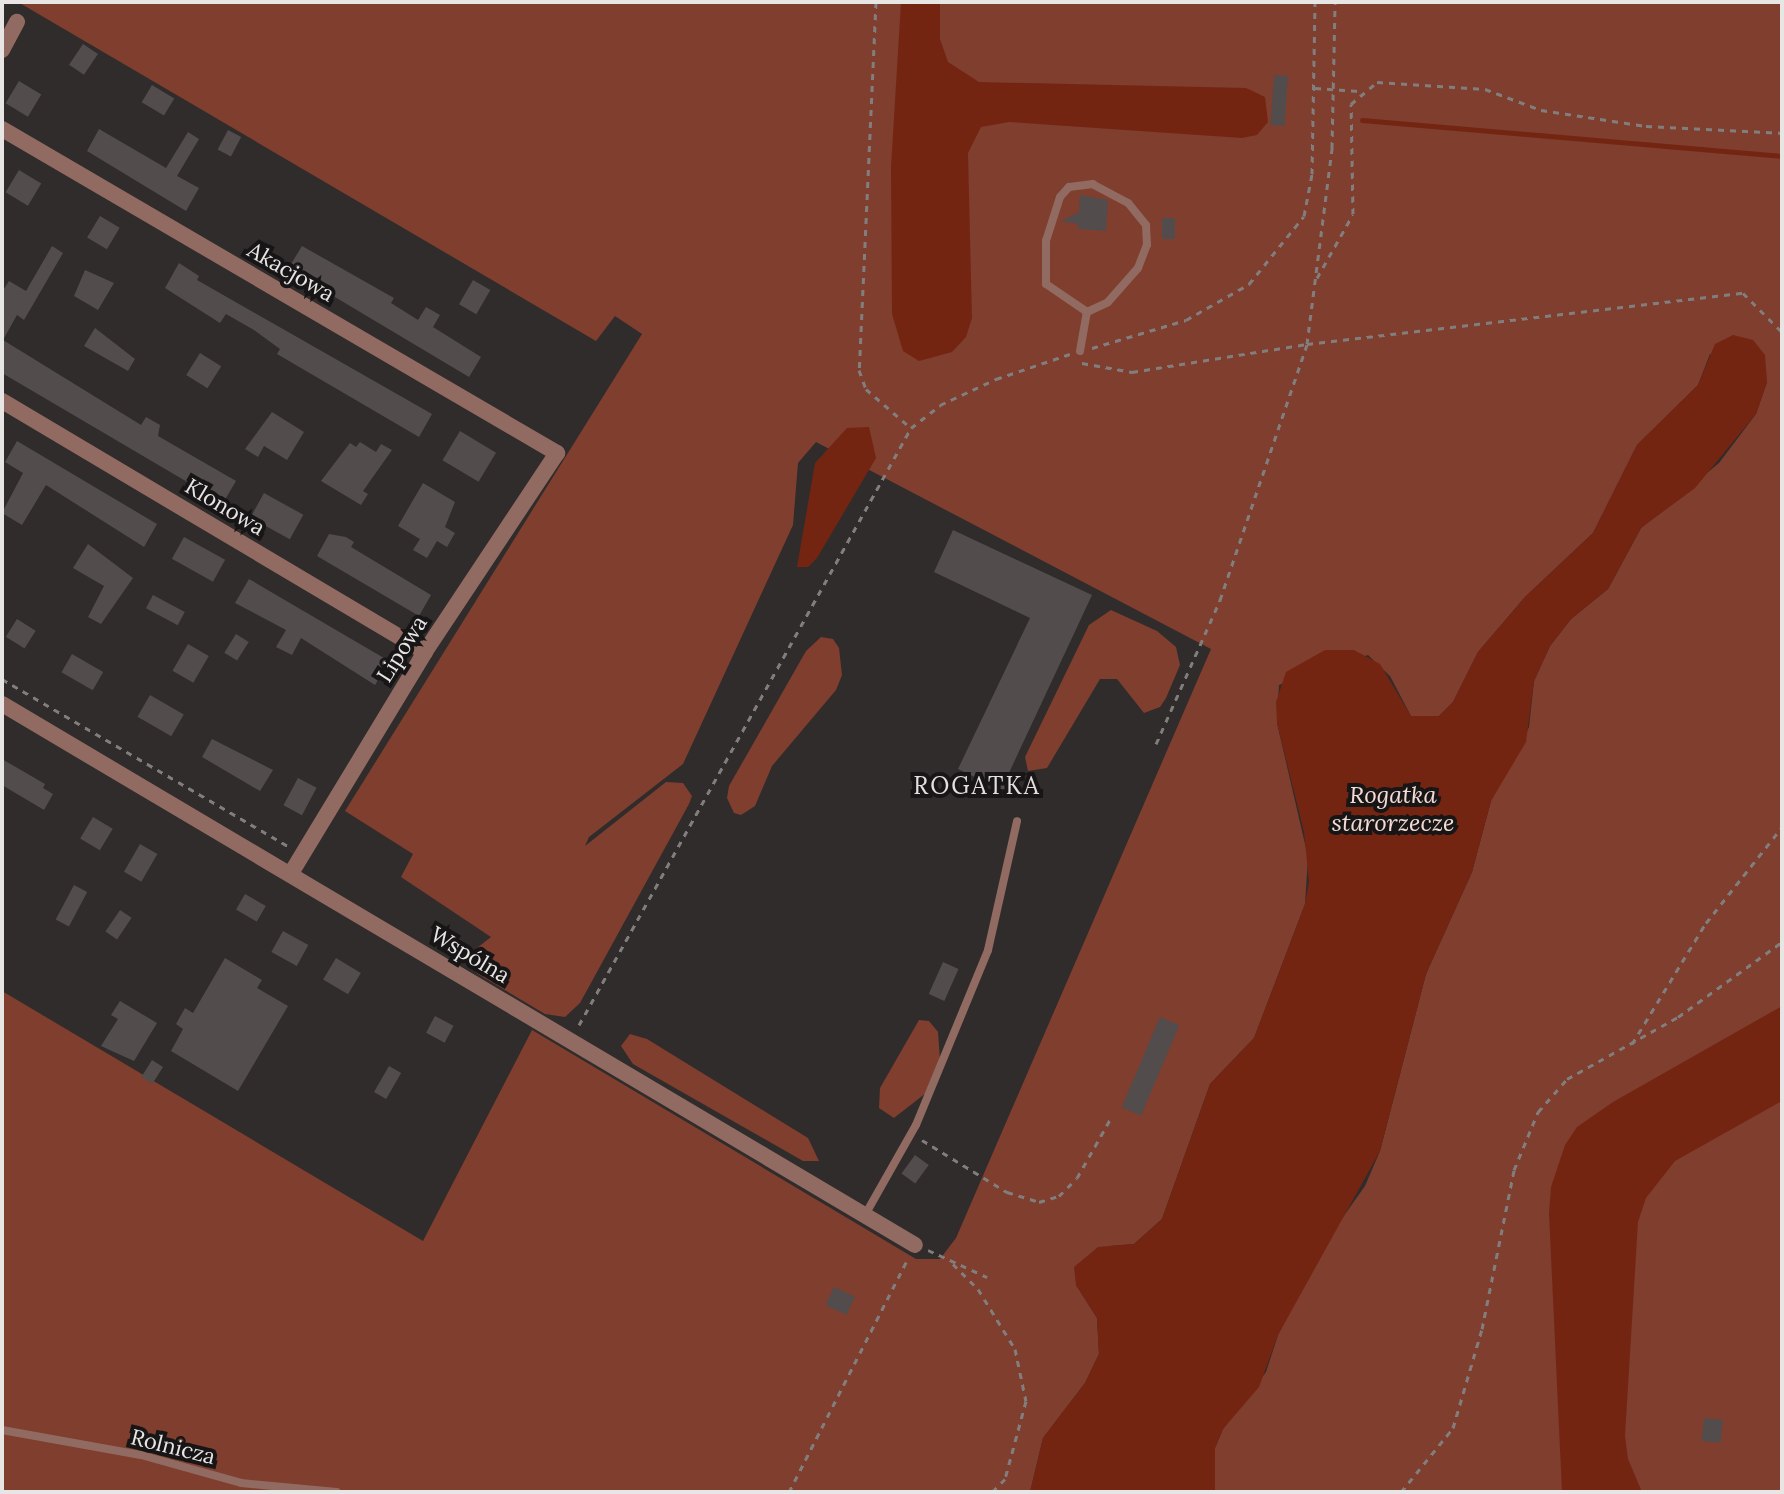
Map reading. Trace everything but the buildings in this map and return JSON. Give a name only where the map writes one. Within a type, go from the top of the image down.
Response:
[{"type":"street","points":[[2,50],[17,22]]},
{"type":"street","name":"Akacjowa","points":[[2,129],[557,453]]},
{"type":"street","name":"Klonowa","points":[[2,401],[425,652]]},
{"type":"street","name":"Lipowa","points":[[291,873],[425,652],[557,453]]},
{"type":"street","name":"Wspólna","points":[[2,704],[915,1245]]},
{"type":"lane","points":[[1093,184],[1128,203],[1146,225],[1147,245],[1138,268],[1108,302],[1087,312],[1046,284],[1046,241],[1060,197],[1069,187],[1093,184]]},
{"type":"lane","points":[[1080,351],[1087,312]]},
{"type":"lane","points":[[865,1215],[912,1134],[988,950],[1017,821]]},
{"type":"lane","name":"Rolnicza","points":[[2,1430],[141,1455],[241,1483],[337,1492]]},
{"type":"path","points":[[876,2],[859,370],[866,389],[911,428]]},
{"type":"path","points":[[571,1039],[911,428],[940,405],[996,379],[1206,311],[1249,284],[1286,244],[1304,216],[1312,174],[1315,2]]},
{"type":"path","points":[[1156,744],[1220,600],[1307,344],[1332,148],[1335,2]]},
{"type":"path","points":[[1315,281],[1353,214],[1351,104],[1377,82],[1485,89],[1541,110],[1646,126],[1782,133]]},
{"type":"path","points":[[1314,88],[1363,91]]},
{"type":"path","points":[[1064,356],[1094,368],[1132,372],[1307,344],[1743,293],[1782,332]]},
{"type":"path","points":[[2,679],[303,855]]},
{"type":"path","points":[[1632,1044],[1706,923],[1782,827]]},
{"type":"path","points":[[1401,1492],[1453,1428],[1482,1329],[1514,1170],[1538,1112],[1567,1079],[1632,1044],[1755,966],[1782,942]]},
{"type":"path","points":[[912,1134],[1007,1192],[1039,1202],[1059,1196],[1077,1178],[1111,1118]]},
{"type":"path","points":[[789,1492],[915,1245],[987,1277]]},
{"type":"path","points":[[950,1262],[978,1289],[1015,1349],[1026,1401],[1005,1479],[992,1492]]},
{"type":"path","points":[[1782,1293],[1782,1390]]},
{"type":"path","points":[[1781,1492],[1782,1485]]},
{"type":"shaded area","points":[[18,2],[1782,2],[1782,1492],[1215,1492],[1215,1448],[1223,1429],[1266,1372],[1278,1335],[1326,1241],[1365,1186],[1380,1151],[1426,974],[1472,872],[1491,801],[1529,727],[1534,681],[1550,646],[1571,619],[1608,589],[1641,528],[1719,463],[1756,414],[1767,382],[1710,354],[1698,385],[1637,445],[1593,533],[1525,597],[1478,652],[1453,702],[1439,716],[1411,716],[1390,676],[1368,655],[1279,685],[1277,723],[1308,857],[1305,904],[1254,1038],[1210,1084],[1162,1219],[1134,1244],[1110,1246],[1076,1285],[1097,1318],[1099,1354],[1085,1383],[1043,1438],[1030,1492],[2,1492],[2,991],[423,1241],[532,1030],[916,1259],[940,1259],[956,1238],[1211,649],[816,442],[798,463],[793,525],[683,764],[589,837],[585,846],[666,782],[683,783],[692,796],[689,804],[580,1003],[565,1017],[545,1014],[472,968],[472,952],[491,937],[401,877],[413,854],[345,811],[642,334],[615,316],[596,341]]},
{"type":"shaded area","points":[[1111,610],[1157,631],[1176,647],[1180,665],[1166,698],[1160,707],[1144,713],[1117,679],[1100,679],[1047,768],[1028,771],[1025,757],[1089,625]]},
{"type":"shaded area","points":[[821,637],[833,639],[839,648],[842,675],[836,690],[772,766],[755,806],[741,815],[734,813],[727,798],[729,786],[806,651]]},
{"type":"shaded area","points":[[919,1020],[929,1021],[938,1032],[940,1060],[926,1093],[894,1118],[879,1108],[880,1088]]},
{"type":"shaded area","points":[[630,1034],[647,1039],[808,1138],[819,1161],[803,1161],[633,1064],[621,1046]]},
{"type":"water","points":[[901,2],[940,2],[940,39],[948,62],[979,82],[1246,88],[1265,97],[1268,122],[1257,135],[1242,138],[1009,122],[981,127],[968,153],[972,318],[966,337],[952,352],[919,361],[903,351],[892,314],[891,167]]},
{"type":"water","name":"Rogatka starorzecze","points":[[1733,335],[1753,340],[1765,355],[1767,382],[1756,414],[1695,488],[1641,528],[1608,589],[1571,619],[1550,646],[1534,681],[1526,742],[1491,801],[1472,872],[1426,974],[1380,1151],[1278,1335],[1259,1387],[1223,1429],[1215,1448],[1215,1492],[1030,1492],[1043,1438],[1085,1383],[1099,1354],[1097,1318],[1076,1285],[1074,1267],[1098,1247],[1134,1244],[1162,1219],[1210,1084],[1254,1038],[1305,904],[1309,882],[1304,832],[1277,723],[1276,702],[1286,672],[1325,650],[1354,650],[1380,664],[1411,716],[1439,716],[1453,702],[1478,652],[1525,597],[1593,533],[1637,445],[1698,385],[1715,344]]},
{"type":"water","points":[[869,427],[876,458],[817,558],[808,567],[797,567],[815,463],[847,428]]},
{"type":"water","points":[[1782,1006],[1782,1101],[1675,1161],[1646,1198],[1638,1222],[1625,1436],[1628,1459],[1642,1492],[1562,1492],[1549,1213],[1551,1187],[1565,1145],[1577,1127],[1613,1102]]},
{"type":"waterway","points":[[1362,120],[1782,156]]},
{"type":"district","name":"ROGATKA","points":[[977,786]]}]
